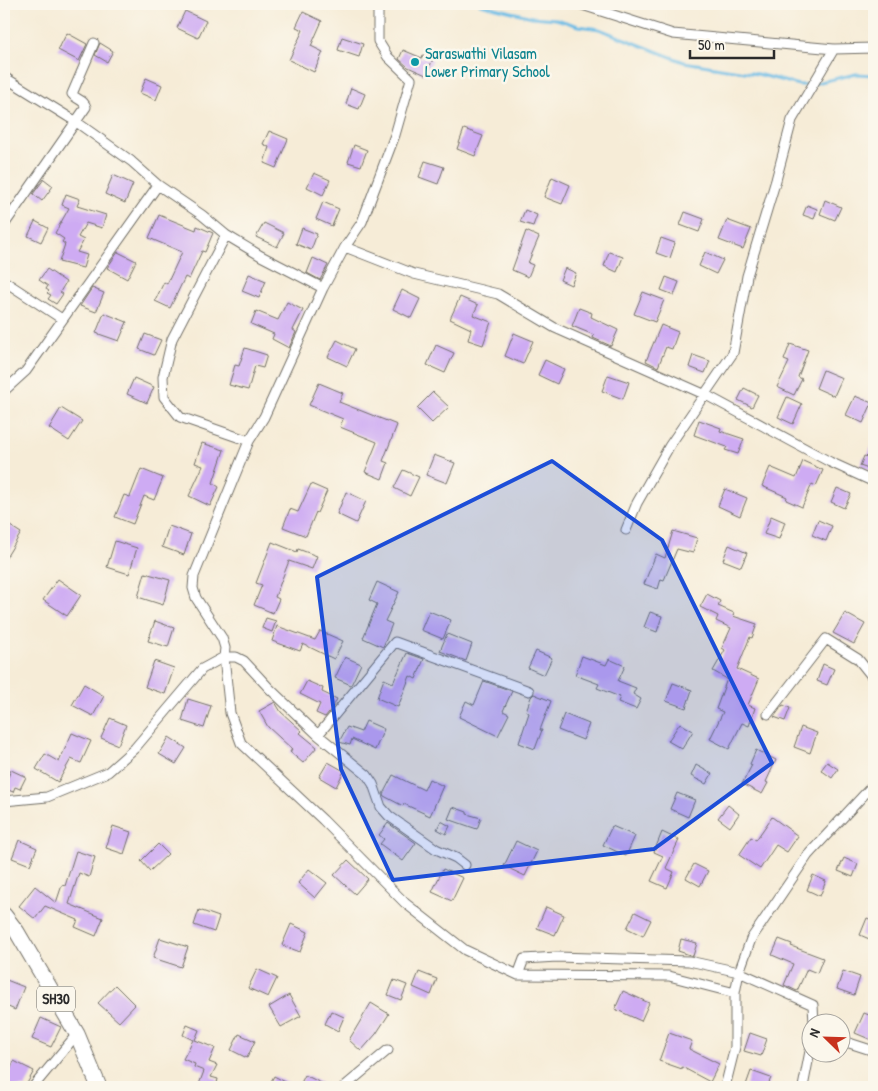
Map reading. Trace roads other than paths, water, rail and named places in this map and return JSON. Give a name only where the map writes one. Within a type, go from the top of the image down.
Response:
[{"type":"main road","name":"SH30","points":[[4,915],[17,932],[77,1034],[99,1087]]},
{"type":"street","points":[[378,4],[378,41],[388,57],[411,79],[395,135],[362,222],[345,247],[323,288],[264,417],[249,441],[194,576],[192,588],[196,598],[222,638],[225,648],[224,657],[230,713],[241,743],[323,820],[405,903],[465,950],[518,975],[669,976],[736,993]]},
{"type":"street","points":[[579,4],[673,34],[834,48],[874,48]]},
{"type":"street","points":[[4,225],[86,107],[82,101],[74,98],[72,91],[94,43]]},
{"type":"street","points":[[626,530],[637,504],[670,445],[733,353],[747,276],[792,120],[834,48]]},
{"type":"street","points":[[4,77],[75,121],[131,161],[158,185],[202,215],[226,235],[261,256],[323,288]]},
{"type":"street","points":[[4,391],[26,371],[158,185]]},
{"type":"street","points":[[226,235],[172,339],[163,377],[164,397],[180,418],[249,441]]},
{"type":"street","points":[[345,247],[414,274],[498,294],[555,328],[706,395],[830,462],[874,482]]},
{"type":"street","points":[[4,281],[62,319]]},
{"type":"street","points":[[768,714],[826,639],[858,660],[874,679]]},
{"type":"street","points":[[318,735],[395,642],[529,691]]},
{"type":"street","points":[[4,802],[47,797],[108,772],[135,748],[202,669],[224,657],[236,657],[244,661],[318,735],[367,775],[373,784],[381,807],[389,816],[436,849],[456,858],[465,865]]},
{"type":"street","points":[[725,1087],[734,1047],[736,993],[739,972],[752,940],[808,855],[874,784]]},
{"type":"street","points":[[518,975],[524,959],[557,957],[689,961],[739,972],[813,1005],[813,1014]]},
{"type":"street","points":[[33,1087],[77,1034]]},
{"type":"street","points":[[850,1044],[874,1052]]},
{"type":"street","points":[[344,1087],[388,1050]]},
{"type":"street","points":[[804,1087],[808,1064]]},
{"type":"waterway","points":[[480,4],[532,17],[556,19],[579,26],[599,29],[684,62],[757,74],[799,85],[810,85]]},
{"type":"waterway","points":[[816,83],[856,74],[874,75]]},
{"type":"place","name":"Saraswathi Vilasam Lower Primary School","points":[[415,62]]}]
